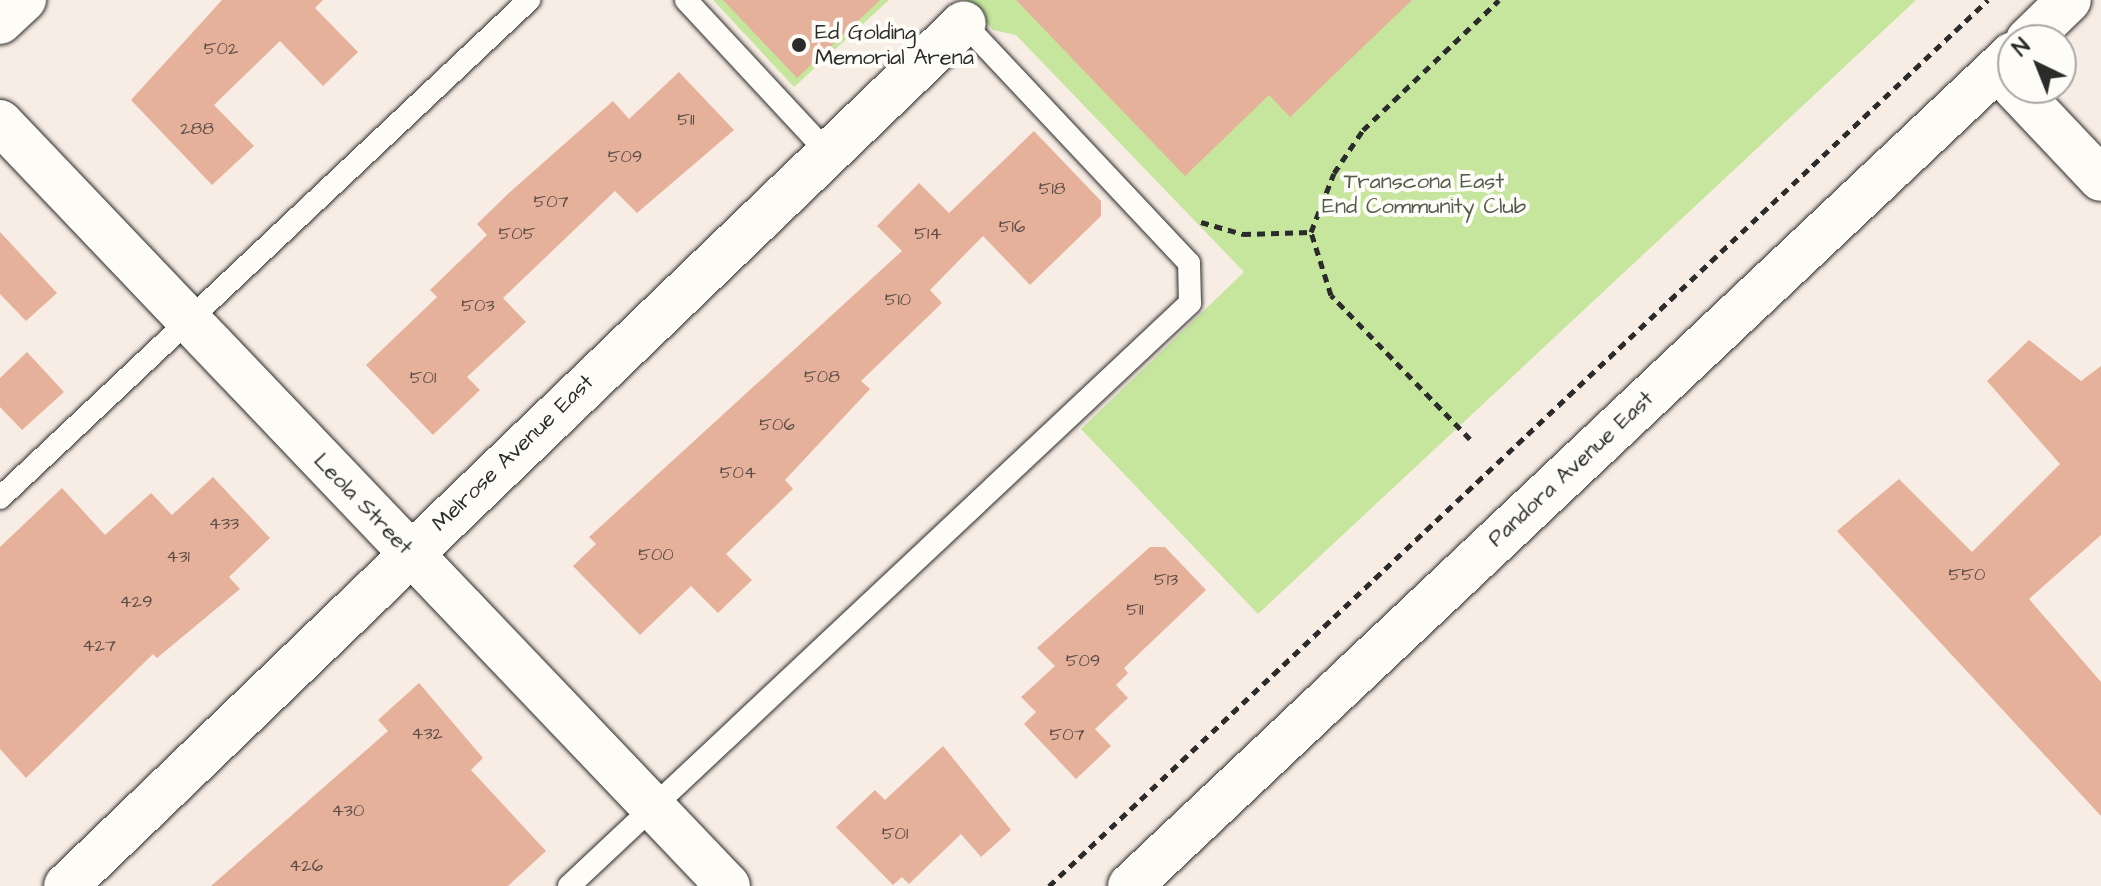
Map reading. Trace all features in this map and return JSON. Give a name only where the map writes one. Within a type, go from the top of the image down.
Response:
[{"type":"street","points":[[0,22],[24,0]]},
{"type":"street","points":[[2044,24],[2069,0]]},
{"type":"street","name":"Melrose Avenue East","points":[[66,886],[409,552],[964,23]]},
{"type":"street","name":"Pandora Avenue East","points":[[1130,886],[1997,86]]},
{"type":"street","points":[[2035,104],[2101,179]]},
{"type":"street","name":"Leola Street","points":[[0,122],[728,886]]},
{"type":"lane","points":[[0,498],[529,0]]},
{"type":"lane","points":[[686,0],[828,153]]},
{"type":"lane","points":[[569,886],[1190,303],[1189,263],[964,23]]},
{"type":"path","points":[[1470,439],[1331,295],[1311,232],[1334,173],[1363,130],[1499,0]]},
{"type":"path","points":[[1049,886],[1988,0]]},
{"type":"green space","name":"Ed Golding Memorial Arena","points":[[713,0],[889,0],[794,87]]},
{"type":"green space","name":"Transcona East End Community Club","points":[[966,0],[1916,0],[1258,614],[1081,429],[1244,272],[1016,35],[993,30]]},
{"type":"building","points":[[222,0],[323,0],[315,8],[358,52],[323,86],[280,41],[214,105],[254,146],[212,185],[131,100]]},
{"type":"building","name":"Ed Golding Memorial Arena","points":[[723,0],[880,0],[797,78]]},
{"type":"building","points":[[1016,0],[1412,0],[1290,117],[1269,95],[1185,176]]},
{"type":"building","points":[[679,72],[734,130],[637,213],[615,191],[503,298],[526,322],[467,377],[480,390],[433,435],[366,365],[437,297],[430,290],[487,235],[477,224],[510,192],[613,101],[629,119]]},
{"type":"building","points":[[1034,131],[1101,201],[1101,216],[1030,285],[983,236],[930,290],[942,303],[861,381],[870,389],[785,480],[793,489],[726,554],[752,580],[718,613],[691,586],[640,635],[573,566],[596,544],[589,537],[902,251],[877,226],[919,183],[949,213]]},
{"type":"building","points":[[0,232],[57,293],[26,321],[0,294]]},
{"type":"building","points":[[2029,340],[2081,381],[2101,366],[2101,535],[2029,599],[2101,682],[2101,816],[1837,531],[1899,479],[1972,552],[2060,464],[1987,381]]},
{"type":"building","points":[[27,352],[64,392],[22,430],[0,407],[0,378]]},
{"type":"building","points":[[213,477],[270,538],[229,577],[240,589],[157,658],[153,654],[26,778],[0,749],[0,547],[62,488],[105,535],[151,493],[172,515]]},
{"type":"building","points":[[1150,547],[1165,547],[1206,590],[1124,668],[1128,673],[1116,685],[1128,698],[1095,729],[1111,746],[1076,779],[1024,724],[1036,712],[1021,697],[1055,666],[1037,648]]},
{"type":"building","points":[[419,683],[483,758],[471,770],[546,851],[508,886],[211,886],[388,731],[378,720]]},
{"type":"building","points":[[943,746],[1011,830],[981,857],[961,834],[909,884],[902,877],[893,885],[836,827],[875,790],[885,800]]},
{"type":"place","name":"Ed Golding Memorial Arena","points":[[799,45]]}]
